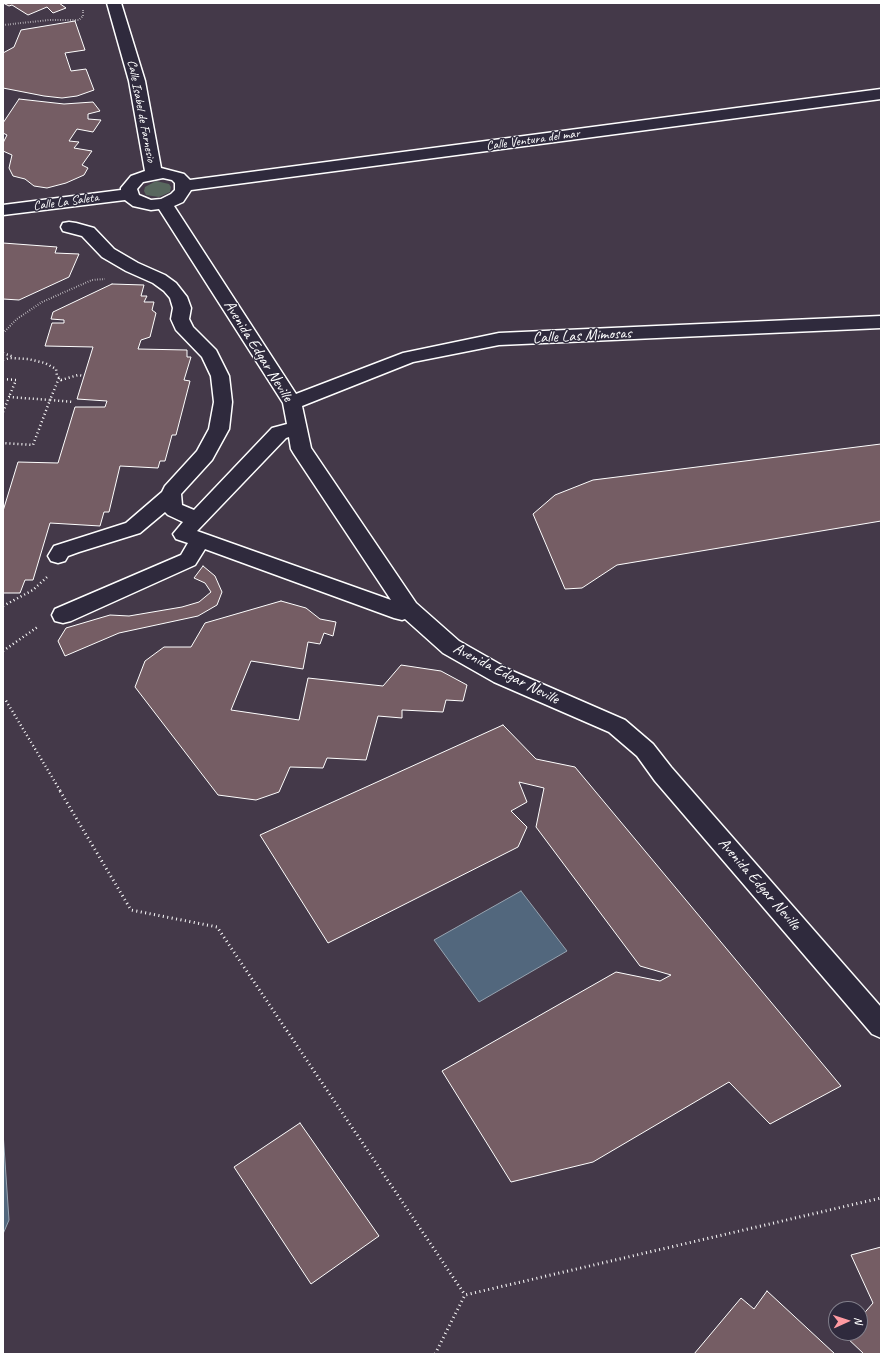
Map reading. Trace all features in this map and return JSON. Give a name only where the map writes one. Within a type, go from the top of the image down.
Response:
[{"type":"street","name":"Calle Isabel de Farnesio","points":[[114,3],[138,81],[154,174]]},
{"type":"street","name":"Calle Ventura del mar","points":[[184,186],[881,94]]},
{"type":"street","points":[[163,173],[178,177],[184,186],[181,195],[177,198],[164,204],[151,205],[140,202],[131,197],[129,188],[137,179],[163,173]]},
{"type":"street","name":"Calle La Saleta","points":[[3,210],[130,194]]},
{"type":"street","name":"Avenida Edgar Neville","points":[[164,204],[292,403],[301,450],[408,609],[450,647],[502,676],[617,726],[645,750],[881,1026]]},
{"type":"street","points":[[58,556],[61,551],[74,546],[133,528],[170,496],[172,491],[205,455],[220,429],[223,402],[220,376],[210,354],[185,330],[180,319],[182,308],[178,297],[170,287],[159,279],[132,267],[108,253],[88,232],[69,227]]},
{"type":"street","name":"Calle Las Mimosas","points":[[292,403],[408,358],[499,339],[881,322]]},
{"type":"street","points":[[297,428],[279,433],[183,534],[402,612],[408,609]]},
{"type":"street","points":[[170,496],[171,506],[175,510],[197,520]]},
{"type":"street","points":[[63,615],[188,560],[200,540]]},
{"type":"path","points":[[3,26],[49,20],[79,20],[83,16],[83,8]]},
{"type":"path","points":[[3,333],[17,319],[42,302],[92,280],[115,278],[124,274],[132,267]]},
{"type":"path","points":[[3,353],[17,358],[37,361],[52,366],[56,369],[57,376],[59,378],[33,445],[3,443]]},
{"type":"path","points":[[3,360],[17,358]]},
{"type":"path","points":[[59,378],[60,380],[78,375],[84,376]]},
{"type":"path","points":[[3,378],[16,380],[3,412]]},
{"type":"path","points":[[9,397],[74,402]]},
{"type":"path","points":[[3,606],[33,590],[48,577],[52,572],[58,556]]},
{"type":"path","points":[[3,651],[35,628],[63,615]]},
{"type":"path","points":[[3,699],[5,699],[131,910],[217,927],[465,1295]]},
{"type":"path","points":[[435,1354],[465,1295],[881,1198]]},
{"type":"green space","points":[[156,181],[169,184],[171,187],[170,192],[159,197],[146,195],[144,191],[145,187]]},
{"type":"water","points":[[521,891],[567,951],[479,1002],[434,940]]},
{"type":"water","points":[[3,1132],[9,1220],[3,1234]]},
{"type":"building","points":[[3,3],[59,3],[66,8],[53,13],[47,7],[28,15],[12,5],[9,6]]},
{"type":"building","points":[[75,21],[85,50],[65,53],[71,71],[86,69],[94,90],[77,96],[62,98],[3,88],[3,53],[14,47],[21,30]]},
{"type":"building","points":[[19,99],[64,104],[93,102],[100,111],[88,114],[88,119],[101,120],[93,132],[77,129],[69,141],[79,142],[74,148],[92,151],[82,165],[88,168],[84,175],[66,183],[47,188],[34,186],[25,179],[13,176],[9,168],[12,155],[3,151],[3,143],[7,135],[3,133],[3,123]]},
{"type":"building","points":[[3,243],[57,247],[55,253],[79,254],[69,277],[19,300],[3,299]]},
{"type":"building","points":[[112,284],[144,285],[141,296],[147,296],[144,302],[154,302],[152,310],[156,313],[150,337],[141,340],[138,349],[187,350],[187,357],[191,357],[184,380],[190,381],[176,435],[172,435],[165,461],[160,461],[158,468],[120,466],[109,512],[104,512],[100,526],[50,523],[33,580],[25,580],[20,593],[3,593],[3,511],[18,462],[58,463],[75,407],[105,407],[107,401],[77,399],[93,347],[45,346],[52,323],[64,323],[64,320],[51,319],[53,312]]},
{"type":"building","points":[[881,444],[881,521],[617,565],[582,588],[565,589],[533,514],[555,495],[593,480]]},
{"type":"building","points":[[203,566],[215,576],[222,592],[217,605],[198,616],[119,633],[65,656],[58,641],[66,628],[110,615],[129,616],[182,607],[199,602],[211,592],[205,583],[194,578]]},
{"type":"building","points":[[281,601],[306,608],[320,619],[336,622],[333,636],[324,633],[320,644],[308,642],[303,669],[251,661],[231,710],[299,720],[308,678],[383,686],[401,665],[441,671],[467,685],[463,701],[446,700],[443,712],[402,710],[402,718],[378,716],[366,760],[327,758],[323,768],[290,767],[279,792],[256,800],[218,795],[135,687],[145,661],[164,647],[191,647],[205,623]]},
{"type":"building","points":[[503,725],[536,759],[575,767],[841,1086],[770,1124],[729,1082],[593,1162],[511,1182],[442,1071],[616,972],[660,981],[671,975],[640,966],[536,827],[544,788],[519,782],[527,802],[511,811],[527,827],[518,847],[328,943],[260,835]]},
{"type":"building","points":[[300,1123],[379,1236],[311,1284],[234,1167]]},
{"type":"building","points":[[881,1247],[881,1354],[864,1354],[850,1341],[868,1341],[868,1309],[873,1303],[851,1255]]},
{"type":"building","points":[[767,1291],[835,1354],[694,1354],[741,1298],[754,1309]]}]
